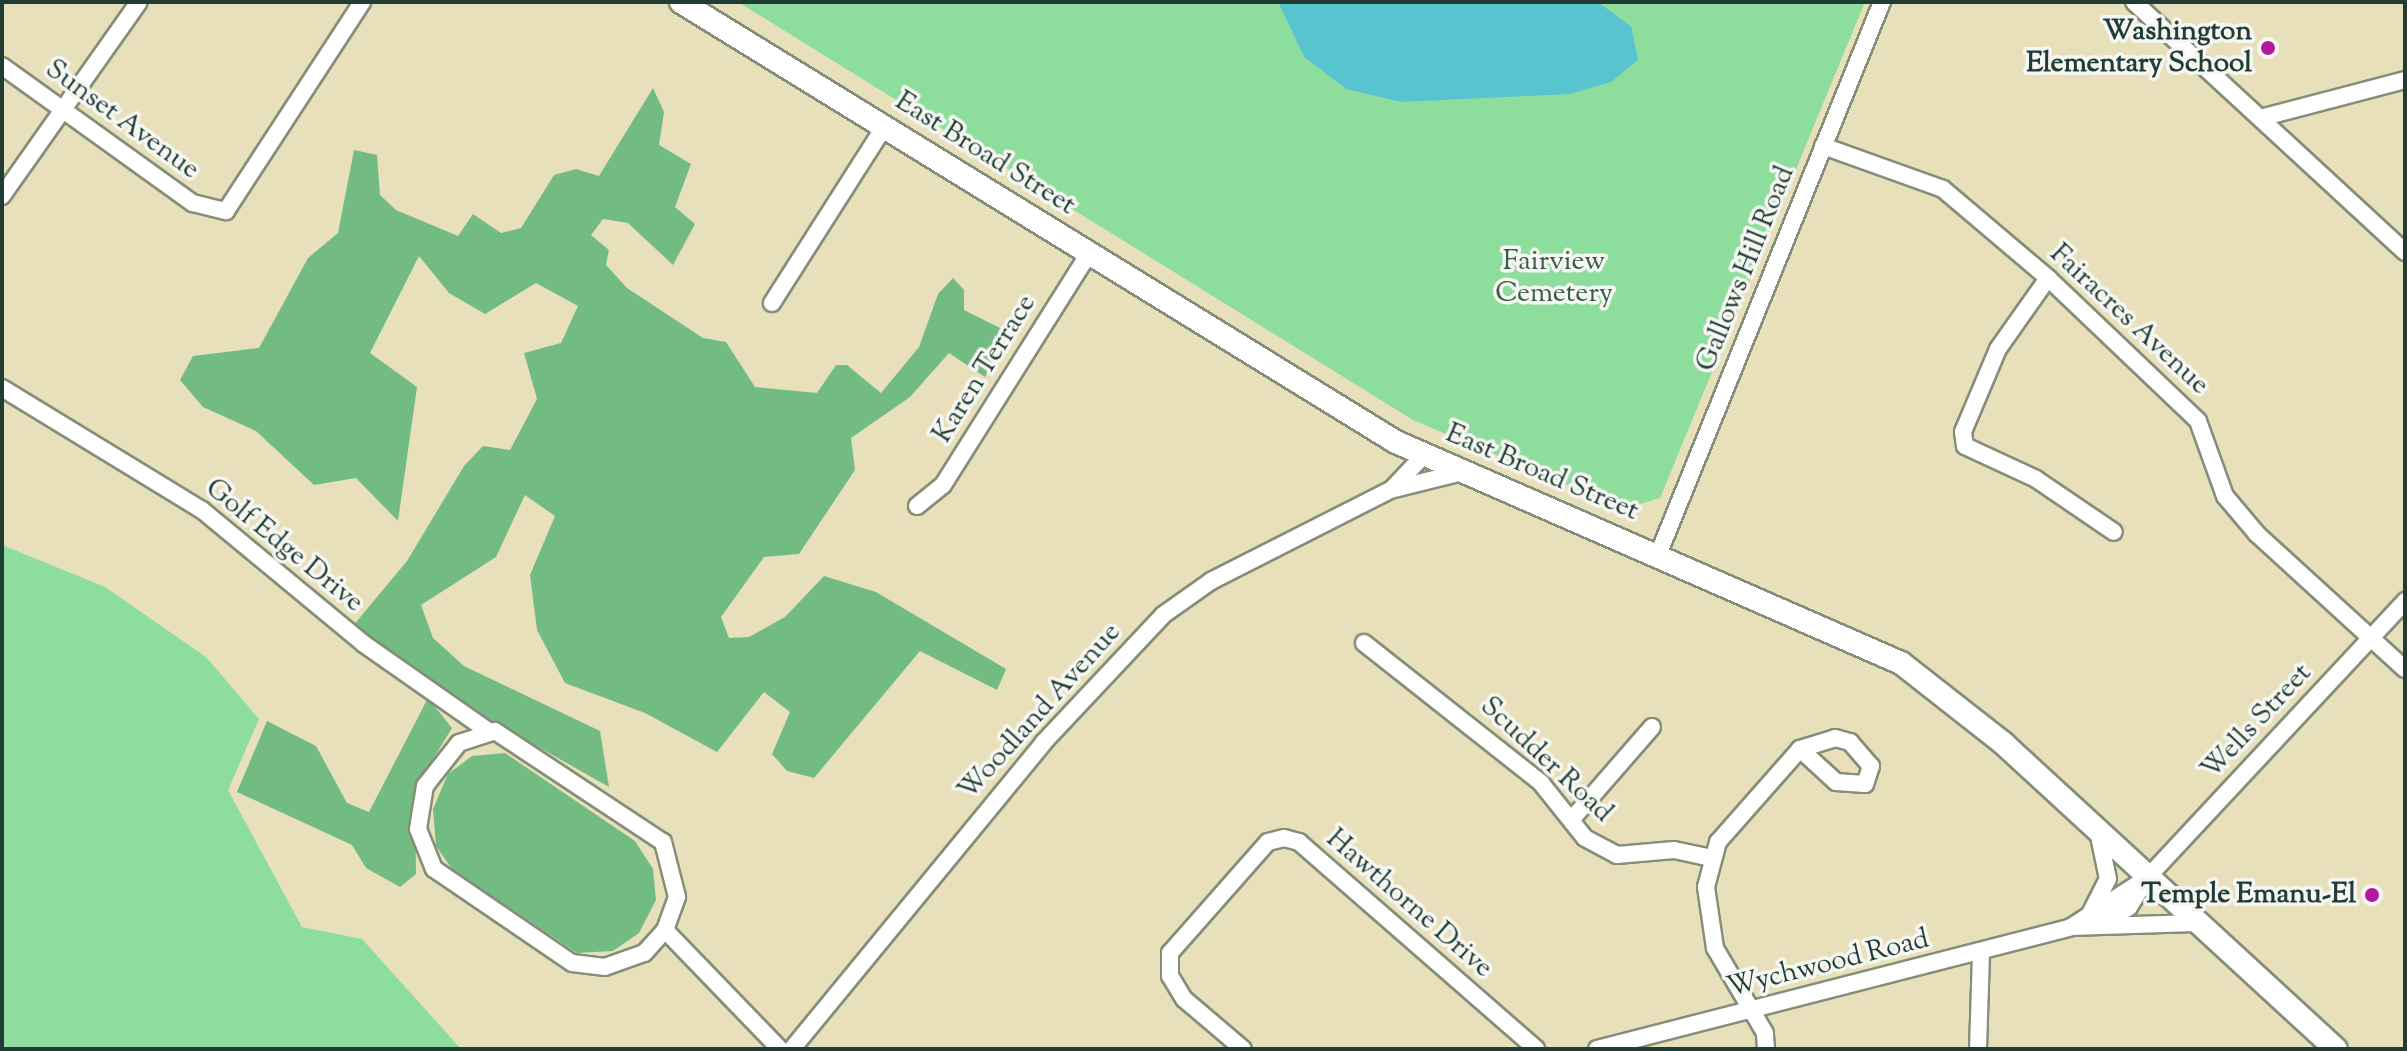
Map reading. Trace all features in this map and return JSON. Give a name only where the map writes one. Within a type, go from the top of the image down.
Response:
[{"type":"street","points":[[2,196],[139,2]]},
{"type":"street","name":"Sunset Avenue","points":[[2,66],[213,213],[235,202],[362,2]]},
{"type":"street","name":"East Broad Street","points":[[681,2],[1423,456],[1658,555],[1901,663],[2003,743],[2099,835],[2333,1048]]},
{"type":"street","name":"Gallows Hill Road","points":[[1658,555],[1882,2]]},
{"type":"street","points":[[2134,2],[2264,117],[2405,252]]},
{"type":"street","points":[[2264,117],[2405,80]]},
{"type":"street","points":[[772,303],[884,127]]},
{"type":"street","name":"Fairacres Avenue","points":[[1823,146],[1943,189],[2048,278],[2198,421],[2225,496],[2257,534],[2405,669]]},
{"type":"street","name":"Karen Terrace","points":[[917,506],[943,485],[1089,253]]},
{"type":"street","points":[[2048,278],[1998,349],[1963,432],[1965,446],[2036,479],[2114,532]]},
{"type":"street","name":"Golf Edge Drive","points":[[2,388],[202,510],[364,644],[487,730]]},
{"type":"street","name":"Woodland Avenue","points":[[1392,489],[1423,456]]},
{"type":"street","name":"Woodland Avenue","points":[[792,1049],[1043,743],[1163,615],[1253,558],[1392,489],[1462,472]]},
{"type":"street","name":"Wells Street","points":[[2147,878],[2405,601]]},
{"type":"street","name":"Scudder Road","points":[[1364,643],[1472,723],[1572,819],[1585,838],[1617,855],[1674,850],[1711,858]]},
{"type":"street","points":[[1572,819],[1652,727]]},
{"type":"street","points":[[487,730],[517,741],[652,829],[676,872],[665,930],[629,961],[572,963],[434,869],[418,829],[425,786],[459,743],[487,730]]},
{"type":"street","points":[[1766,1049],[1752,1010],[1715,948],[1707,915],[1711,858],[1740,813],[1800,749]]},
{"type":"street","name":"Wychwood Road","points":[[2092,920],[2108,879],[2099,835]]},
{"type":"street","name":"Hawthorne Drive","points":[[1243,1049],[1184,999],[1170,976],[1170,953],[1268,842],[1284,838],[1299,842],[1536,1049]]},
{"type":"street","name":"Wychwood Road","points":[[1597,1049],[2071,927],[2092,920],[2147,878]]},
{"type":"street","points":[[2092,920],[2196,923]]},
{"type":"street","points":[[665,930],[780,1049]]},
{"type":"street","points":[[1978,1049],[1981,952]]},
{"type":"green space","name":"Fairview Cemetery","points":[[738,2],[1278,2],[1304,57],[1346,89],[1400,102],[1449,95],[1631,26],[1598,2],[1865,2],[1660,498],[1624,509],[1413,420]]},
{"type":"green space","points":[[653,88],[664,112],[659,145],[691,164],[675,207],[695,224],[673,265],[628,223],[603,219],[591,235],[609,250],[606,265],[627,288],[703,338],[726,342],[755,387],[817,393],[836,365],[847,365],[881,393],[919,347],[938,294],[953,278],[964,290],[964,310],[1008,332],[985,377],[949,353],[910,397],[851,438],[855,470],[799,554],[764,557],[721,617],[729,638],[749,637],[785,617],[824,576],[876,592],[1006,669],[997,690],[920,651],[814,778],[787,771],[772,754],[790,712],[764,692],[717,752],[645,713],[565,683],[537,630],[530,575],[555,516],[525,495],[496,557],[421,605],[433,638],[464,666],[600,731],[609,787],[443,693],[352,627],[407,561],[464,466],[483,446],[510,450],[537,399],[524,353],[561,343],[578,306],[536,283],[485,314],[449,293],[419,256],[370,353],[417,387],[398,521],[356,478],[314,485],[256,431],[203,407],[180,380],[193,356],[259,348],[308,258],[338,233],[354,150],[377,155],[380,195],[396,210],[458,236],[473,214],[501,233],[521,228],[554,175],[576,169],[599,176]]},
{"type":"green space","points":[[2,545],[105,587],[206,657],[259,719],[228,790],[302,927],[362,939],[461,1049],[2,1049]]},
{"type":"green space","points":[[428,698],[452,728],[415,789],[416,874],[400,887],[366,868],[352,845],[237,792],[267,721],[316,746],[347,803],[369,812]]},
{"type":"green space","points":[[505,753],[635,841],[653,869],[656,900],[639,933],[613,951],[577,953],[452,869],[436,846],[433,809],[448,774],[472,756]]},
{"type":"water","points":[[1278,2],[1598,2],[1631,26],[1638,60],[1611,82],[1570,94],[1400,102],[1346,89],[1304,57]]},
{"type":"place","name":"Washington Elementary School","points":[[2268,48]]},
{"type":"place","name":"Temple Emanu-El","points":[[2372,895]]}]
